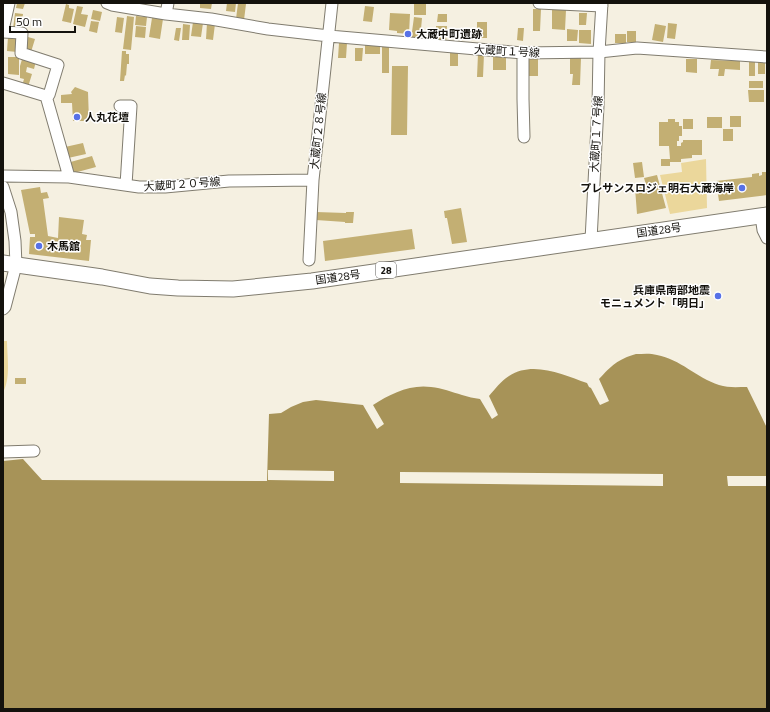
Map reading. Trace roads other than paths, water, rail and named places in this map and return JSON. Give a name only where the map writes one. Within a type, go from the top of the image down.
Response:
[{"type":"highway","name":"国道28号","points":[[10,264],[102,277],[150,286],[233,289],[312,281],[764,215]]},
{"type":"street","name":"大蔵町１号線","points":[[106,3],[112,5],[167,8],[211,19],[268,29],[329,36],[523,53],[599,52],[637,48],[767,57]]},
{"type":"street","name":"大蔵町２８号線","points":[[309,260],[313,180],[332,3]]},
{"type":"street","points":[[539,3],[602,5]]},
{"type":"street","points":[[7,4],[3,31],[22,33],[21,53],[58,65],[49,95],[46,96]]},
{"type":"street","name":"大蔵町１７号線","points":[[591,240],[602,5]]},
{"type":"street","points":[[523,53],[522,99],[524,137]]},
{"type":"street","points":[[3,83],[46,96]]},
{"type":"street","points":[[46,96],[69,177]]},
{"type":"street","points":[[120,106],[130,106],[126,186]]},
{"type":"street","name":"大蔵町２０号線","points":[[3,176],[69,177],[139,187],[165,187],[229,181],[313,180]]},
{"type":"street","points":[[3,187],[11,212],[15,241],[10,264],[5,307],[3,309]]},
{"type":"street","points":[[764,215],[763,230],[767,238]]},
{"type":"street","points":[[3,452],[34,451]]},
{"type":"place","name":"大蔵中町遺跡","points":[[408,34]]},
{"type":"place","name":"人丸花壇","points":[[77,117]]},
{"type":"place","name":"プレサンスロジェ明石大蔵海岸","points":[[742,188]]},
{"type":"place","name":"木馬舘","points":[[39,246]]},
{"type":"place","name":"兵庫県南部地震 モニュメント「明日」","points":[[718,296]]}]
